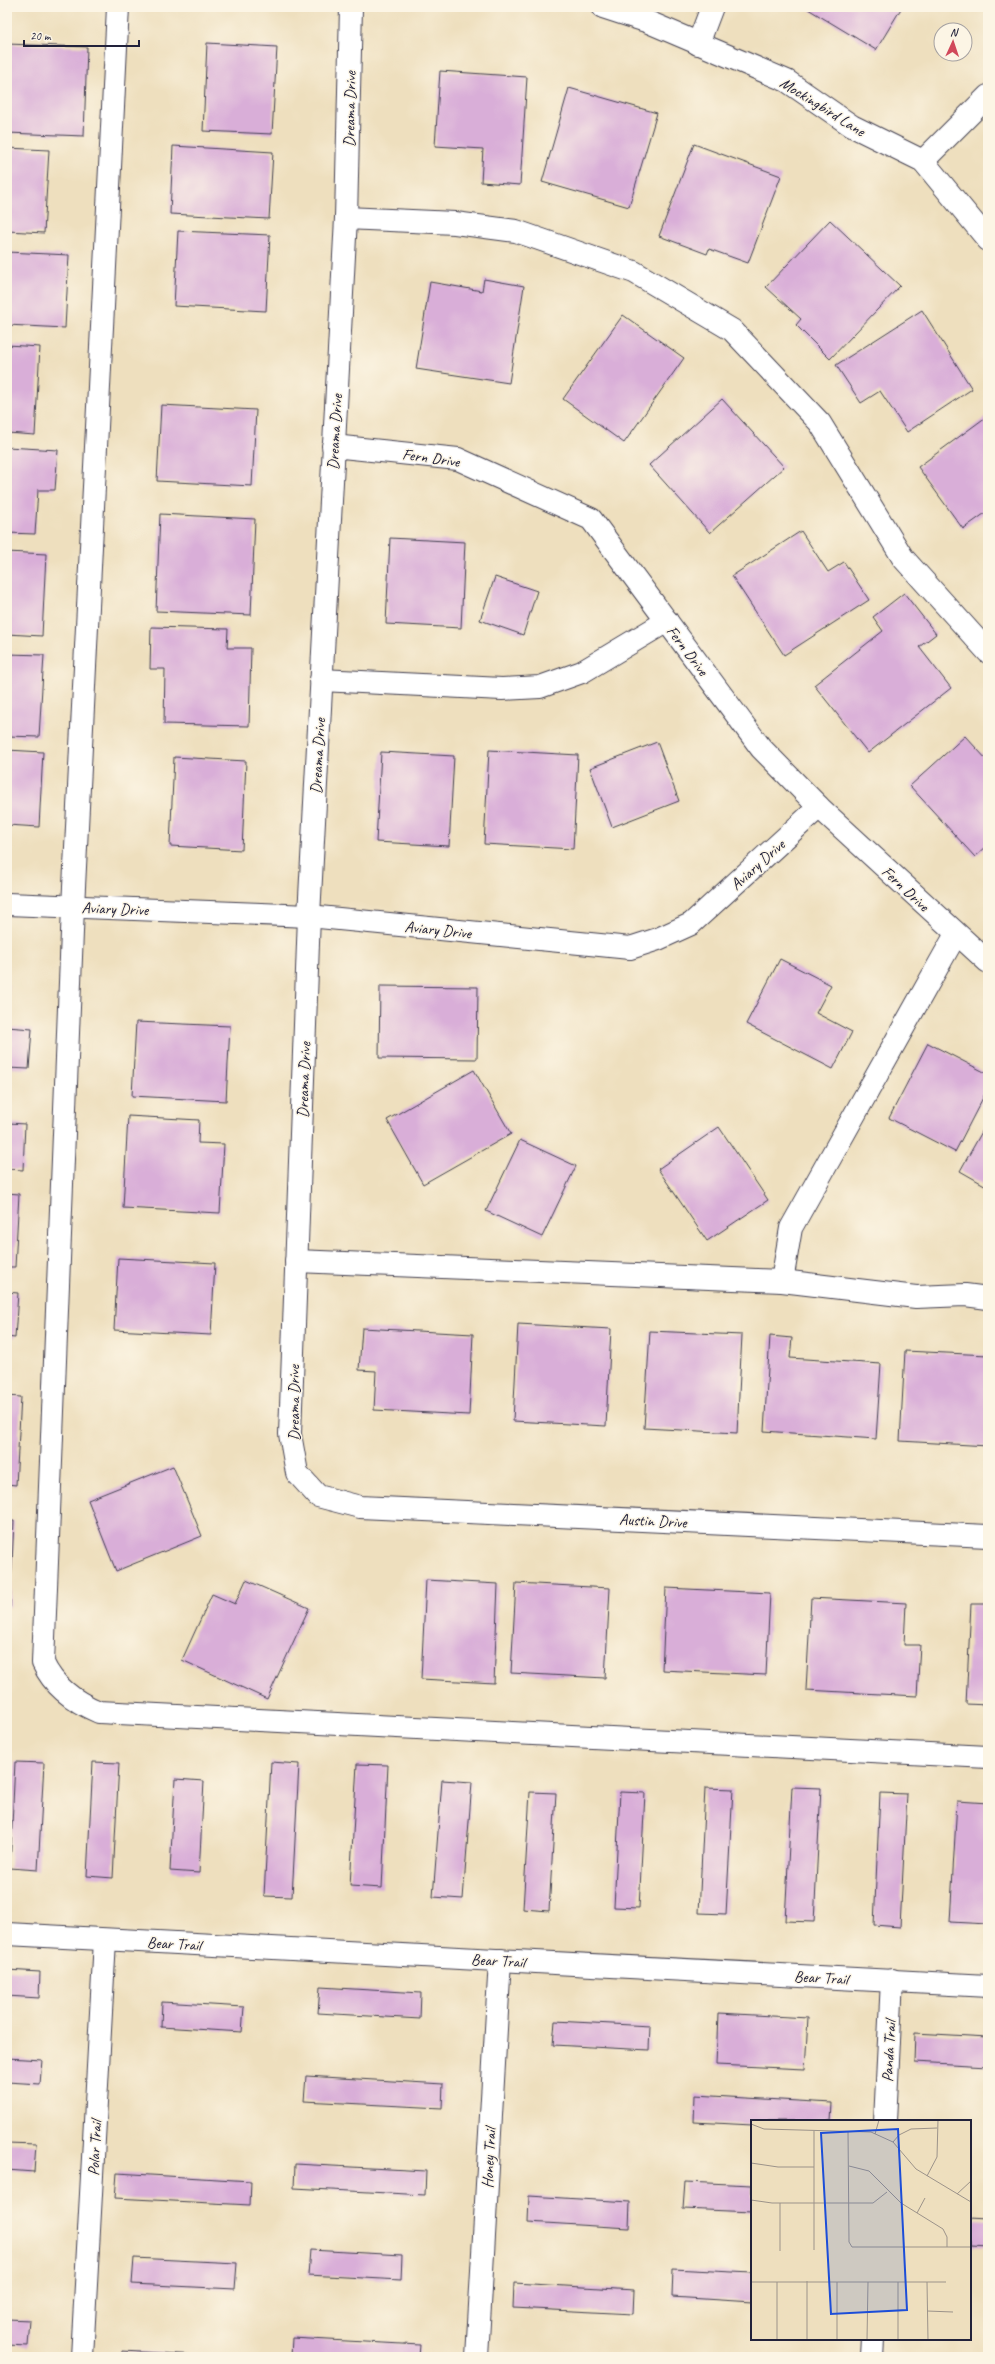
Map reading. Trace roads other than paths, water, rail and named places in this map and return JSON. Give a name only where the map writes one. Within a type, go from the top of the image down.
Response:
[{"type":"street","points":[[118,7],[73,907],[43,1663],[49,1678],[64,1692],[82,1705],[99,1712],[988,1757]]},
{"type":"street","name":"Dreama Drive","points":[[318,1496],[297,1473],[290,1434],[309,916],[346,218],[351,7]]},
{"type":"street","name":"Mockingbird Lane","points":[[603,7],[646,21],[787,81],[852,126],[923,161],[988,240]]},
{"type":"street","points":[[698,44],[712,7]]},
{"type":"street","points":[[923,161],[988,96]]},
{"type":"street","points":[[346,218],[455,223],[516,230],[634,272],[732,330],[820,423],[903,558],[988,652]]},
{"type":"street","name":"Fern Drive","points":[[333,446],[458,459],[591,519],[761,748],[819,807],[988,962]]},
{"type":"street","points":[[321,680],[502,689],[540,687],[582,672],[667,621]]},
{"type":"street","name":"Aviary Drive","points":[[7,904],[309,916],[630,948],[658,939],[691,924],[819,807]]},
{"type":"street","points":[[782,1282],[791,1228],[956,934]]},
{"type":"street","points":[[296,1261],[782,1282],[916,1297],[965,1295],[988,1298]]},
{"type":"street","name":"Austin Drive","points":[[318,1496],[360,1507],[988,1536]]},
{"type":"street","name":"Bear Trail","points":[[7,1934],[988,1986]]},
{"type":"street","name":"Polar Trail","points":[[82,2357],[105,1940]]},
{"type":"street","name":"Honey Trail","points":[[477,2357],[500,1960]]},
{"type":"street","name":"Panda Trail","points":[[885,2120],[892,1980]]},
{"type":"street","points":[[872,2357],[873,2340]]}]
